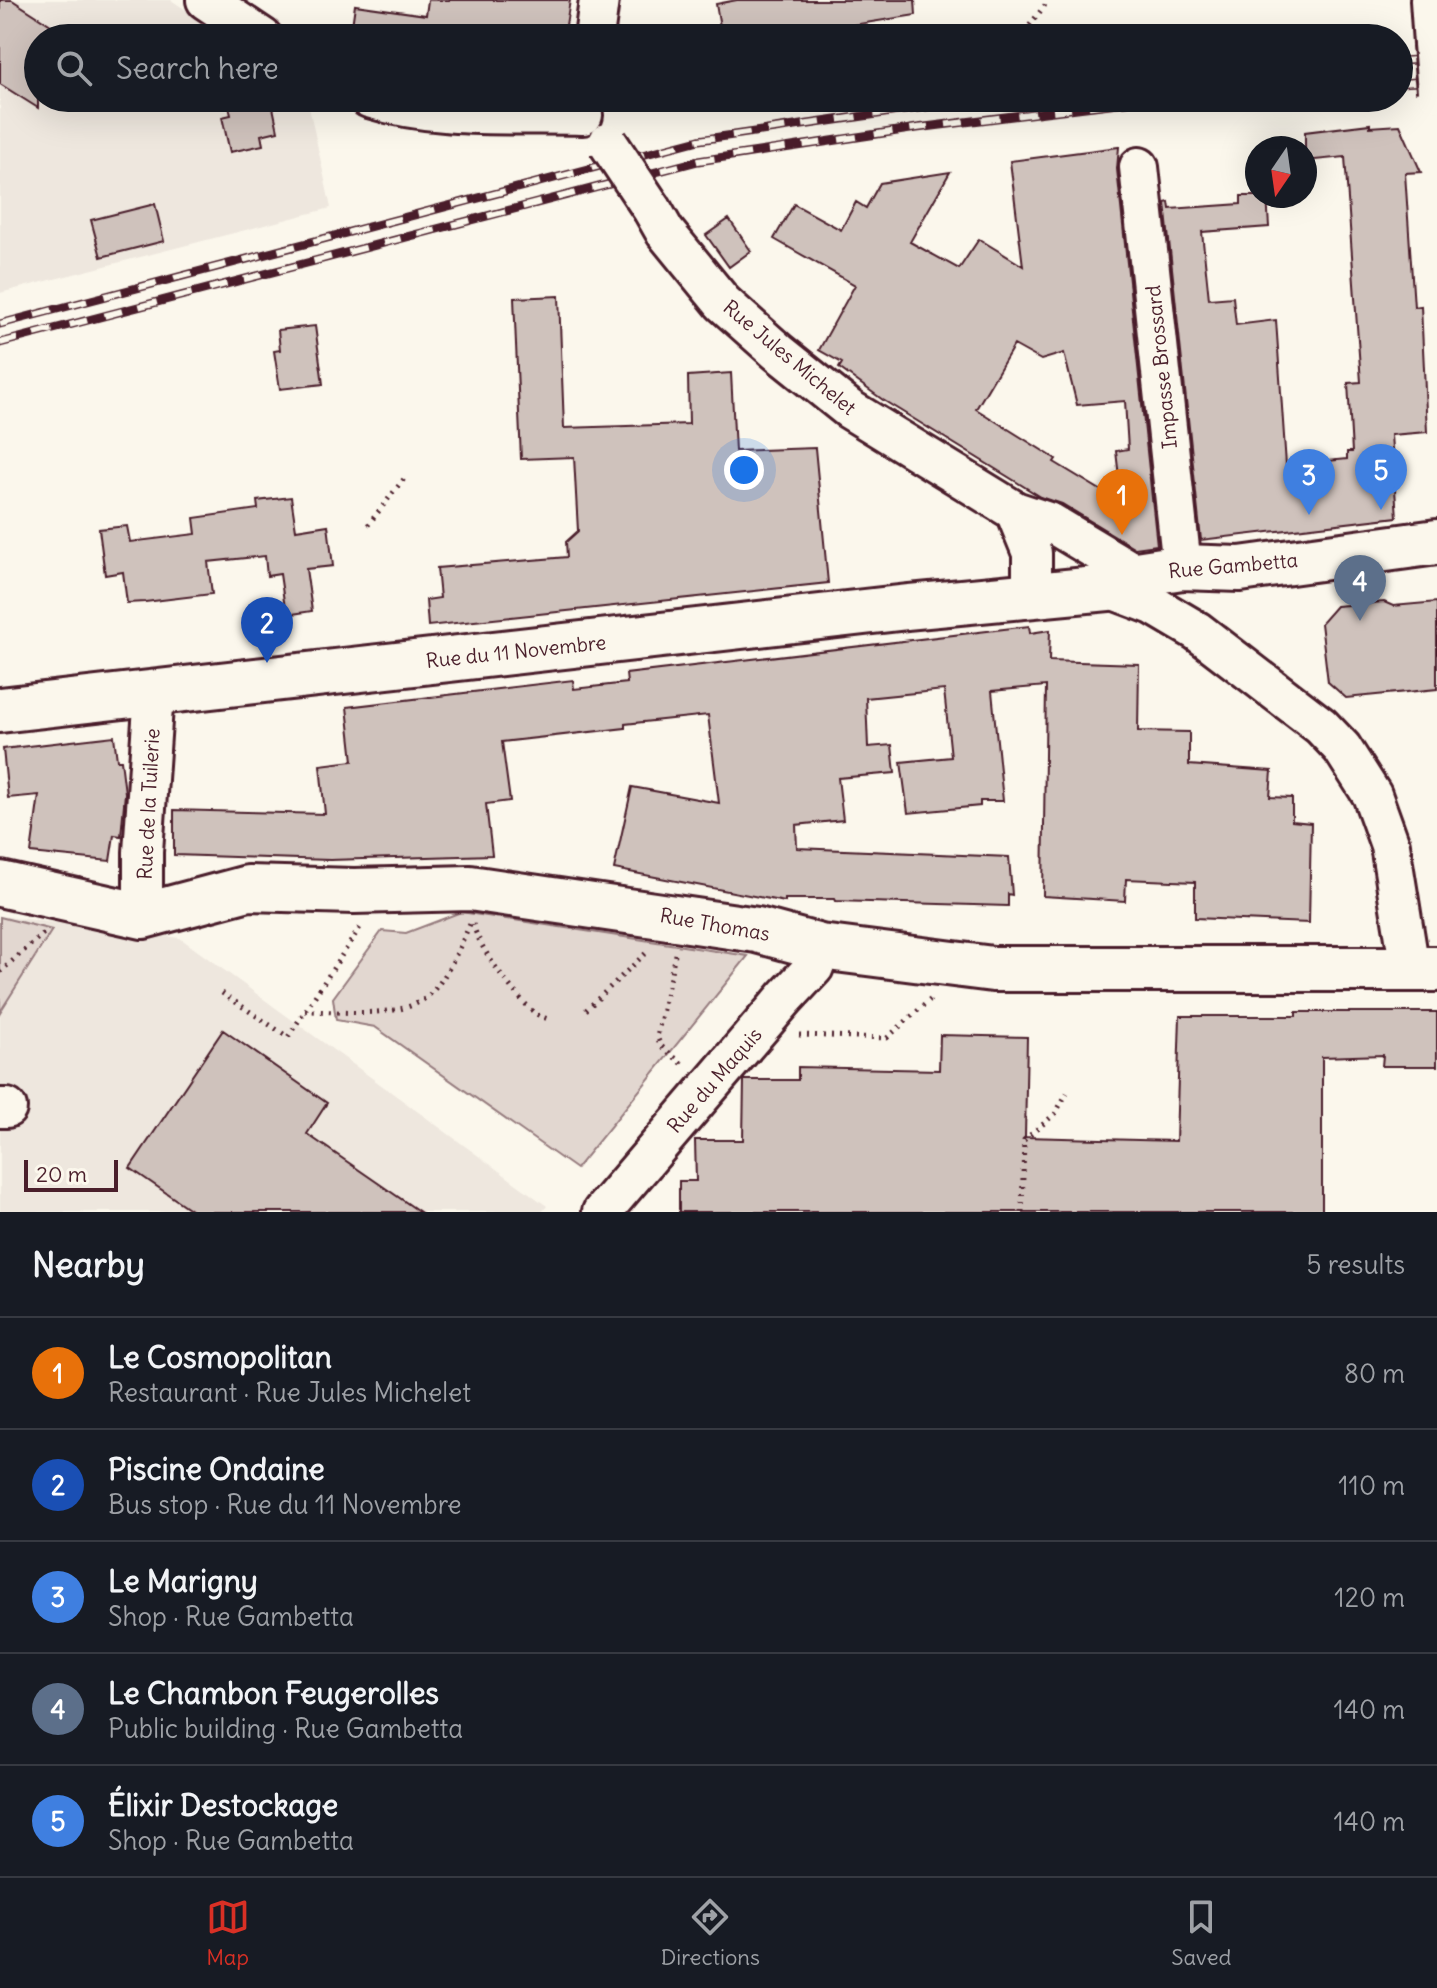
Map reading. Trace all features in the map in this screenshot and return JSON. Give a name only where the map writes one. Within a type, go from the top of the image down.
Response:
[{"type":"main road","name":"Rue Gambetta","points":[[1032,594],[1122,581],[1182,567],[1240,569],[1437,542]]},
{"type":"main road","name":"Rue du 11 Novembre","points":[[0,710],[1032,594]]},
{"type":"main road","name":"Rue Thomas","points":[[0,884],[143,916],[248,888],[354,891],[470,888],[757,930],[820,947],[993,969],[1424,969]]},
{"type":"street","points":[[206,0],[242,24]]},
{"type":"street","points":[[596,24],[599,0]]},
{"type":"street","points":[[1430,0],[1437,91]]},
{"type":"street","points":[[421,112],[462,115],[508,112]]},
{"type":"street","name":"Rue Jules Michelet","points":[[587,112],[665,232],[723,303],[778,352],[849,409],[1015,511],[1051,523],[1153,605],[1197,631],[1321,726],[1342,748],[1372,795],[1390,845],[1424,969]]},
{"type":"street","name":"Impasse Brossard","points":[[1139,167],[1182,567]]},
{"type":"street","points":[[1015,511],[1032,553],[1032,594]]},
{"type":"street","points":[[1197,631],[1194,602],[1202,587],[1240,569]]},
{"type":"street","name":"Rue de la Tuilerie","points":[[143,916],[143,852],[154,692]]},
{"type":"street","name":"Rue du Maquis","points":[[602,1212],[814,967],[820,947]]},
{"type":"path","points":[[1031,24],[1045,5]]},
{"type":"path","points":[[368,525],[407,475]]},
{"type":"path","points":[[222,993],[288,1037],[386,889]]},
{"type":"path","points":[[0,972],[34,939],[85,904]]},
{"type":"path","points":[[586,1010],[683,918]]},
{"type":"path","points":[[683,918],[657,1037],[661,1046],[709,1086]]},
{"type":"path","points":[[304,1011],[385,1011],[411,1007],[429,996],[446,974],[472,920],[476,936],[503,975],[535,1014],[551,1020]]},
{"type":"path","points":[[1022,1212],[1024,1140],[1055,1114],[1067,1093]]},
{"type":"shaded area","points":[[0,0],[171,0],[207,24],[24,24],[24,112],[310,112],[331,208],[0,293]]},
{"type":"shaded area","points":[[461,912],[748,956],[576,1169],[375,1027],[336,1020],[333,998],[382,931],[406,933]]},
{"type":"shaded area","points":[[0,916],[180,938],[547,1206],[542,1212],[0,1212]]},
{"type":"shaded area","points":[[0,917],[52,930],[0,1012]]},
{"type":"building","points":[[0,0],[12,0],[49,24],[24,24],[24,99],[0,84]]},
{"type":"building","points":[[428,0],[570,0],[566,24],[352,24],[355,5],[426,15]]},
{"type":"building","points":[[737,0],[915,0],[916,15],[859,24],[720,24],[716,4]]},
{"type":"building","points":[[230,112],[274,112],[278,131],[261,135],[263,145],[230,152],[222,117],[231,115]]},
{"type":"building","points":[[1370,124],[1370,127],[1400,125],[1421,172],[1405,173],[1414,307],[1421,306],[1427,432],[1391,435],[1397,517],[1201,540],[1165,203],[1169,202],[1170,209],[1241,204],[1241,196],[1245,196],[1245,208],[1268,208],[1269,227],[1202,232],[1209,299],[1233,297],[1236,325],[1276,320],[1286,465],[1347,459],[1347,452],[1352,452],[1348,383],[1361,382],[1345,157],[1317,160],[1317,136],[1305,136],[1305,132]]},
{"type":"building","points":[[1119,147],[1117,169],[1157,545],[1135,548],[1062,504],[1041,497],[883,400],[839,368],[842,363],[819,350],[855,285],[774,239],[794,204],[841,230],[856,202],[866,208],[880,183],[950,172],[910,242],[959,269],[979,239],[1023,266],[1010,161]],"holes":[[[1014,345],[1041,360],[1064,353],[1077,405],[1125,401],[1128,449],[1116,451],[1122,503],[976,409]]]},
{"type":"building","points":[[155,204],[164,241],[101,257],[91,220]]},
{"type":"building","points":[[729,219],[751,251],[729,267],[706,235]]},
{"type":"building","points":[[559,296],[564,428],[689,424],[688,376],[731,373],[735,451],[815,448],[828,583],[428,626],[426,600],[440,598],[437,568],[567,557],[566,542],[578,531],[574,457],[521,459],[514,298]]},
{"type":"building","points":[[315,326],[323,384],[280,389],[274,351],[280,350],[278,330]]},
{"type":"building","points":[[291,497],[296,530],[328,525],[333,566],[306,569],[312,611],[286,615],[280,574],[267,576],[265,556],[208,562],[212,594],[145,602],[127,603],[123,572],[105,575],[99,529],[127,526],[130,542],[196,534],[194,518],[258,509],[257,501]]},
{"type":"building","points":[[1384,602],[1393,606],[1437,602],[1437,689],[1346,698],[1328,682],[1321,623],[1336,606]]},
{"type":"building","points":[[1029,626],[1030,633],[1050,630],[1049,661],[1139,664],[1138,731],[1189,732],[1189,765],[1272,771],[1270,797],[1292,798],[1292,821],[1311,823],[1309,923],[1195,918],[1195,882],[1126,879],[1125,901],[1043,896],[1046,686],[992,691],[1003,801],[980,801],[980,806],[908,813],[901,762],[951,757],[944,690],[866,698],[868,747],[892,745],[895,773],[838,778],[843,820],[796,825],[797,848],[1009,857],[1012,895],[1008,894],[1008,906],[834,899],[785,899],[785,902],[614,869],[632,787],[719,803],[708,715],[502,742],[510,801],[486,804],[492,855],[330,860],[174,855],[174,810],[325,814],[320,765],[353,761],[347,707],[573,680],[574,689],[627,683],[626,674]]},
{"type":"building","points":[[114,736],[125,793],[121,836],[114,835],[110,861],[31,853],[39,795],[8,798],[3,749]]},
{"type":"building","points":[[1296,1012],[1437,1012],[1437,1066],[1382,1066],[1383,1055],[1322,1057],[1322,1212],[679,1212],[679,1181],[696,1181],[695,1140],[743,1140],[744,1080],[798,1080],[798,1067],[939,1070],[940,1035],[1027,1037],[1025,1137],[1176,1141],[1180,1016],[1296,1016]]},
{"type":"building","points":[[223,1030],[327,1103],[307,1134],[420,1212],[194,1212],[130,1168]]},
{"type":"railway","points":[[1413,60],[1437,59]]},
{"type":"railway","points":[[1413,82],[1437,81]]},
{"type":"railway","points":[[0,324],[699,140],[891,112]]},
{"type":"railway","points":[[0,343],[698,161],[1046,112]]},
{"type":"place","name":"Élixir Destockage","points":[[1381,510]]},
{"type":"place","name":"Le Marigny","points":[[1309,515]]},
{"type":"place","name":"Le Cosmopolitan","points":[[1122,535]]},
{"type":"place","name":"Le Chambon Feugerolles","points":[[1360,621]]},
{"type":"place","name":"Piscine Ondaine","points":[[267,663]]}]
